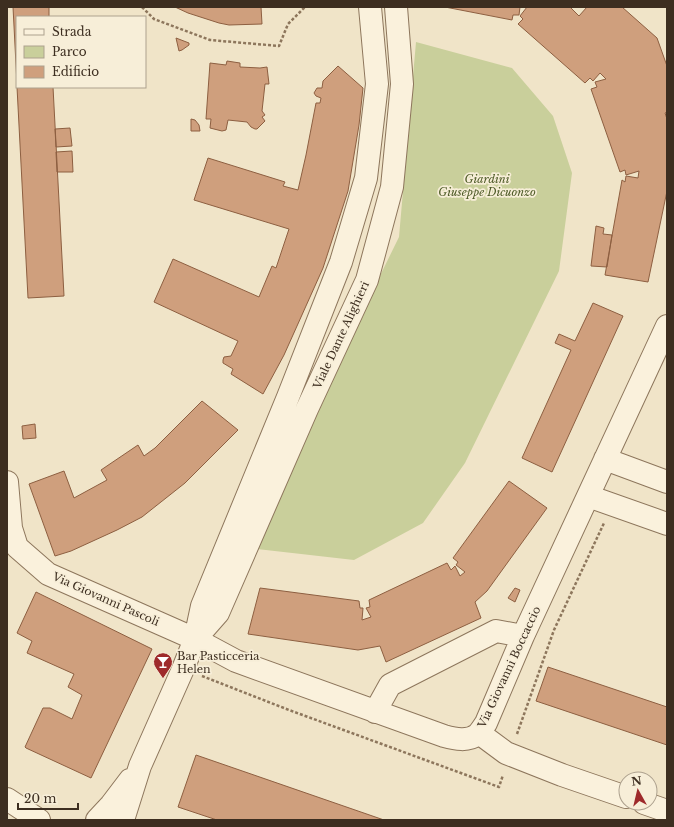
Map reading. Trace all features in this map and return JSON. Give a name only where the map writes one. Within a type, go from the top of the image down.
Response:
[{"type":"street","name":"Viale Dante Alighieri","points":[[123,820],[140,766],[195,639],[202,606],[341,262],[366,178],[377,84],[370,7]]},
{"type":"street","name":"Viale Dante Alighieri","points":[[195,639],[218,613],[307,409],[366,280],[392,187],[402,84],[396,7]]},
{"type":"street","name":"Via Giovanni Boccaccio","points":[[195,639],[236,661],[444,736],[456,739],[468,739],[478,733],[486,723],[523,636],[667,326]]},
{"type":"street","points":[[605,459],[667,482]]},
{"type":"street","name":"Via Giovanni Pascoli","points":[[7,482],[11,528],[17,547],[48,574],[195,639]]},
{"type":"street","points":[[588,496],[667,524]]},
{"type":"street","points":[[376,712],[390,685],[397,681],[496,631],[523,636]]},
{"type":"street","points":[[478,733],[506,753],[562,775],[618,794]]},
{"type":"street","name":"Viale Dante Alighieri","points":[[97,820],[111,805],[140,766]]},
{"type":"street","points":[[7,798],[39,820]]},
{"type":"path","points":[[142,7],[154,19],[210,40],[279,46],[288,24],[305,7]]},
{"type":"green space","name":"Giardini Giuseppe Dicuonzo","points":[[416,42],[512,68],[553,116],[572,173],[559,271],[465,463],[423,523],[354,560],[257,549],[323,392],[399,237]]},
{"type":"building","points":[[13,7],[49,7],[49,16],[16,16],[16,65]]},
{"type":"building","points":[[175,7],[261,7],[262,24],[229,25],[188,13]]},
{"type":"building","points":[[445,7],[520,7],[519,15],[513,15],[512,20]]},
{"type":"building","points":[[527,7],[570,7],[579,16],[587,7],[622,7],[657,38],[667,66],[667,112],[665,113],[667,119],[667,191],[648,282],[605,275],[622,180],[625,182],[626,176],[638,178],[639,171],[626,175],[625,170],[620,172],[591,89],[597,87],[595,82],[606,79],[600,73],[593,81],[590,78],[585,83],[518,24],[523,19],[520,16]]},
{"type":"building","points":[[176,38],[189,43],[189,45],[179,51]]},
{"type":"building","points":[[227,61],[240,63],[240,67],[267,67],[269,84],[265,84],[262,111],[265,115],[262,117],[265,121],[257,129],[251,127],[247,122],[228,120],[226,130],[222,131],[210,128],[211,119],[206,119],[210,63],[226,65]]},
{"type":"building","points":[[338,66],[363,88],[359,125],[348,191],[323,268],[284,355],[263,394],[231,374],[233,369],[223,363],[224,357],[231,356],[238,341],[154,302],[173,259],[259,297],[272,266],[276,268],[289,229],[194,200],[208,158],[285,182],[283,186],[298,190],[316,103],[320,103],[321,98],[316,96],[314,93],[317,88],[322,88],[323,81]]},
{"type":"building","points":[[17,88],[53,88],[64,296],[28,298]]},
{"type":"building","points":[[191,119],[195,120],[199,125],[200,131],[191,131]]},
{"type":"building","points":[[70,128],[72,146],[56,147],[55,129]]},
{"type":"building","points":[[72,151],[73,172],[57,172],[56,152]]},
{"type":"building","points":[[596,226],[604,228],[603,234],[612,235],[607,267],[591,266]]},
{"type":"building","points":[[593,303],[623,316],[552,472],[522,458],[571,350],[555,343],[559,334],[575,341]]},
{"type":"building","points":[[202,401],[238,430],[185,483],[142,517],[71,551],[55,556],[29,484],[64,471],[74,498],[107,480],[101,470],[138,445],[144,456],[155,448]]},
{"type":"building","points":[[35,424],[36,438],[23,439],[22,426]]},
{"type":"building","points":[[509,481],[547,508],[487,591],[475,602],[481,618],[386,662],[380,646],[358,650],[248,634],[260,588],[359,601],[360,608],[363,608],[362,620],[371,617],[366,608],[370,607],[369,600],[447,563],[451,570],[455,566],[460,576],[465,572],[456,565],[458,562],[453,558]]},
{"type":"building","points":[[515,588],[520,590],[515,602],[508,598]]},
{"type":"building","points":[[36,592],[152,649],[91,778],[25,747],[43,708],[50,708],[72,719],[82,695],[68,687],[74,674],[27,653],[32,641],[17,633]]},
{"type":"building","points":[[548,667],[667,707],[667,745],[536,701]]},
{"type":"building","points":[[196,755],[384,820],[217,820],[178,807]]},
{"type":"place","name":"Bar Pasticceria Helen","points":[[163,679]]}]
